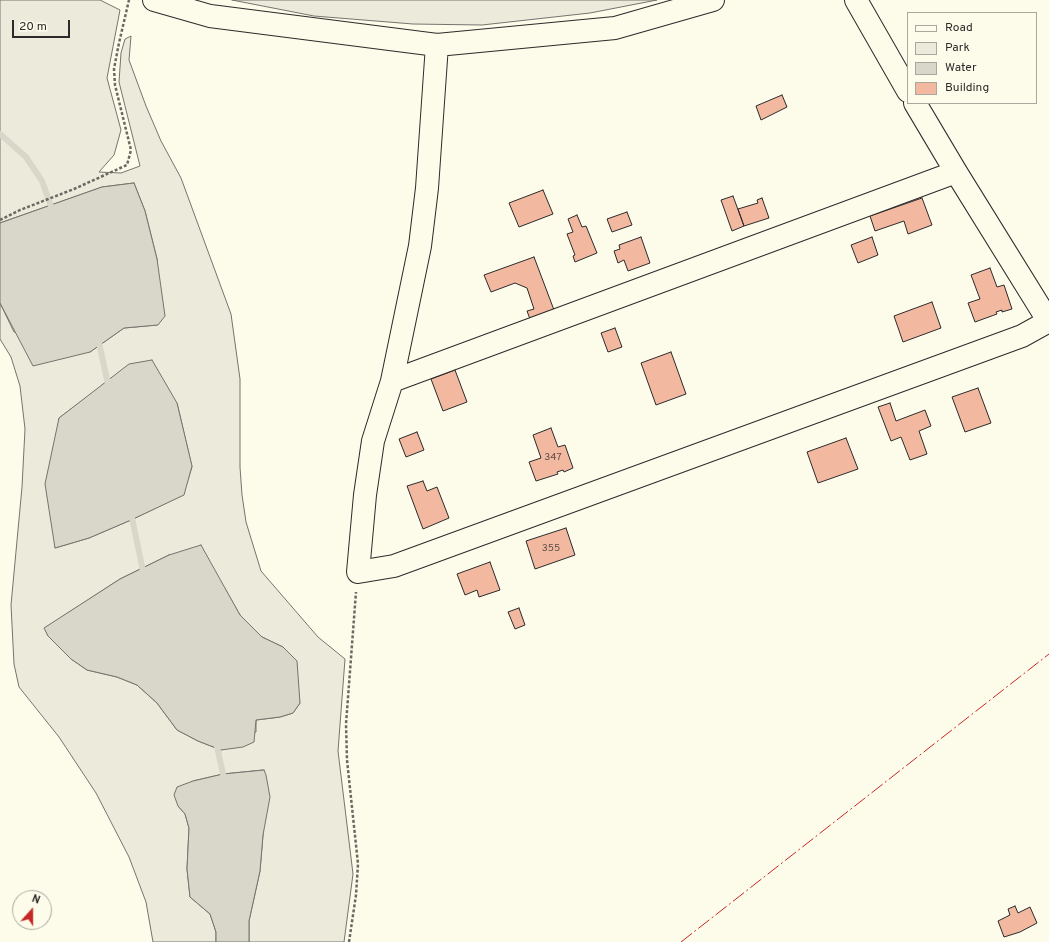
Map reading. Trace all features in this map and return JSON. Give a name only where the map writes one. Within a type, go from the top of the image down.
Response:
[{"type":"street","points":[[154,0],[210,16],[437,45],[615,28],[713,0]]},
{"type":"street","points":[[856,0],[907,89]]},
{"type":"street","points":[[437,45],[427,188],[420,246],[392,381],[373,441],[365,495],[358,572],[394,566],[1022,336],[1049,322],[916,104]]},
{"type":"street","points":[[392,381],[956,172]]},
{"type":"path","points":[[0,220],[20,210],[74,189],[127,165],[130,150],[114,69],[118,43],[130,0]]},
{"type":"path","points":[[349,942],[356,895],[358,864],[347,760],[346,724],[358,572]]},
{"type":"green space","points":[[0,0],[100,0],[120,10],[107,78],[121,130],[114,155],[99,172],[121,173],[140,166],[119,82],[121,53],[125,39],[131,36],[129,60],[161,141],[181,178],[231,314],[240,379],[240,467],[242,495],[246,522],[261,571],[318,637],[345,659],[338,751],[353,874],[344,942],[249,942],[249,921],[260,871],[263,835],[263,770],[223,774],[193,781],[178,806],[185,814],[189,828],[187,869],[190,897],[210,914],[216,932],[216,942],[153,942],[146,902],[129,857],[96,793],[59,737],[19,687],[14,664],[11,605],[22,487],[25,429],[20,386],[11,357],[0,339],[0,303],[14,332],[90,352],[124,328],[157,325],[157,259],[145,211],[134,183],[102,187],[0,223]],"holes":[[[107,382],[177,403],[192,467],[183,495],[89,538],[55,548],[59,418]],[[169,555],[224,587],[240,615],[262,637],[283,647],[300,703],[293,713],[280,717],[256,720],[256,732],[221,750],[198,741],[177,730],[157,703],[137,685],[117,677],[87,670],[71,659],[48,636],[45,628],[120,579]]]},
{"type":"green space","points":[[232,0],[657,0],[590,13],[482,25],[413,24],[314,16]]},
{"type":"water","points":[[134,183],[145,211],[157,259],[165,316],[158,325],[124,328],[90,352],[33,366],[0,303],[0,223],[102,187]]},
{"type":"water","points":[[152,360],[177,403],[192,466],[184,495],[89,538],[55,548],[45,484],[59,418],[129,364]]},
{"type":"water","points":[[201,545],[240,615],[262,637],[283,647],[297,661],[300,703],[293,713],[280,717],[256,720],[254,742],[243,747],[221,750],[198,741],[177,730],[157,703],[137,685],[117,677],[87,670],[71,659],[48,636],[44,628],[120,579],[169,555]]},
{"type":"water","points":[[264,770],[270,797],[263,835],[260,871],[249,921],[249,942],[216,942],[216,932],[210,914],[190,897],[187,869],[189,828],[185,814],[178,806],[174,795],[177,787],[193,781],[223,774]]},
{"type":"building","points":[[782,95],[787,107],[761,120],[756,106]]},
{"type":"building","points":[[543,190],[553,214],[519,227],[509,203]]},
{"type":"building","points":[[733,196],[744,226],[732,231],[721,200]]},
{"type":"building","points":[[762,198],[769,218],[744,226],[738,209],[758,203],[757,200]]},
{"type":"building","points":[[922,198],[932,225],[908,234],[904,221],[875,231],[870,216]]},
{"type":"building","points":[[627,212],[632,225],[612,232],[607,219]]},
{"type":"building","points":[[577,215],[582,227],[586,226],[597,253],[575,262],[573,256],[575,255],[567,234],[573,232],[568,219]]},
{"type":"building","points":[[641,237],[650,263],[628,271],[624,260],[618,263],[614,251],[620,249],[619,245]]},
{"type":"building","points":[[872,237],[878,255],[858,263],[851,245]]},
{"type":"building","points":[[534,257],[554,310],[530,319],[527,311],[534,309],[527,288],[515,283],[491,292],[484,275]]},
{"type":"building","points":[[990,268],[997,287],[1004,285],[1012,309],[996,312],[997,314],[975,322],[968,303],[980,299],[971,275]]},
{"type":"building","points":[[932,302],[941,328],[903,342],[894,316]]},
{"type":"building","points":[[615,328],[622,347],[608,352],[601,333]]},
{"type":"building","points":[[671,352],[686,394],[656,405],[641,363]]},
{"type":"building","points":[[455,370],[467,402],[443,411],[431,379]]},
{"type":"building","points":[[978,388],[991,423],[965,432],[952,397]]},
{"type":"building","points":[[890,403],[896,421],[925,410],[931,426],[919,431],[927,454],[910,460],[901,437],[891,441],[878,407]]},
{"type":"building","points":[[551,428],[558,447],[565,445],[573,468],[564,472],[563,470],[557,472],[558,474],[536,481],[529,462],[541,458],[533,435]]},
{"type":"building","points":[[417,432],[424,450],[406,457],[399,439]]},
{"type":"building","points":[[846,438],[858,469],[818,483],[807,452]]},
{"type":"building","points":[[423,481],[427,491],[437,487],[449,518],[423,529],[407,486]]},
{"type":"building","points":[[566,528],[575,555],[535,569],[526,541]]},
{"type":"building","points":[[490,562],[500,590],[479,597],[477,590],[465,595],[457,574]]},
{"type":"building","points":[[519,608],[525,625],[515,629],[508,612]]},
{"type":"building","points":[[1015,906],[1018,913],[1030,907],[1037,923],[1020,932],[1004,937],[998,921],[1010,915],[1008,909]]},
{"type":"waterway","points":[[0,134],[26,157],[42,181],[53,212]]},
{"type":"waterway","points":[[98,338],[109,389]]},
{"type":"waterway","points":[[131,513],[144,576]]},
{"type":"waterway","points":[[216,742],[223,774]]},
{"type":"power","points":[[681,942],[1049,654]]}]
